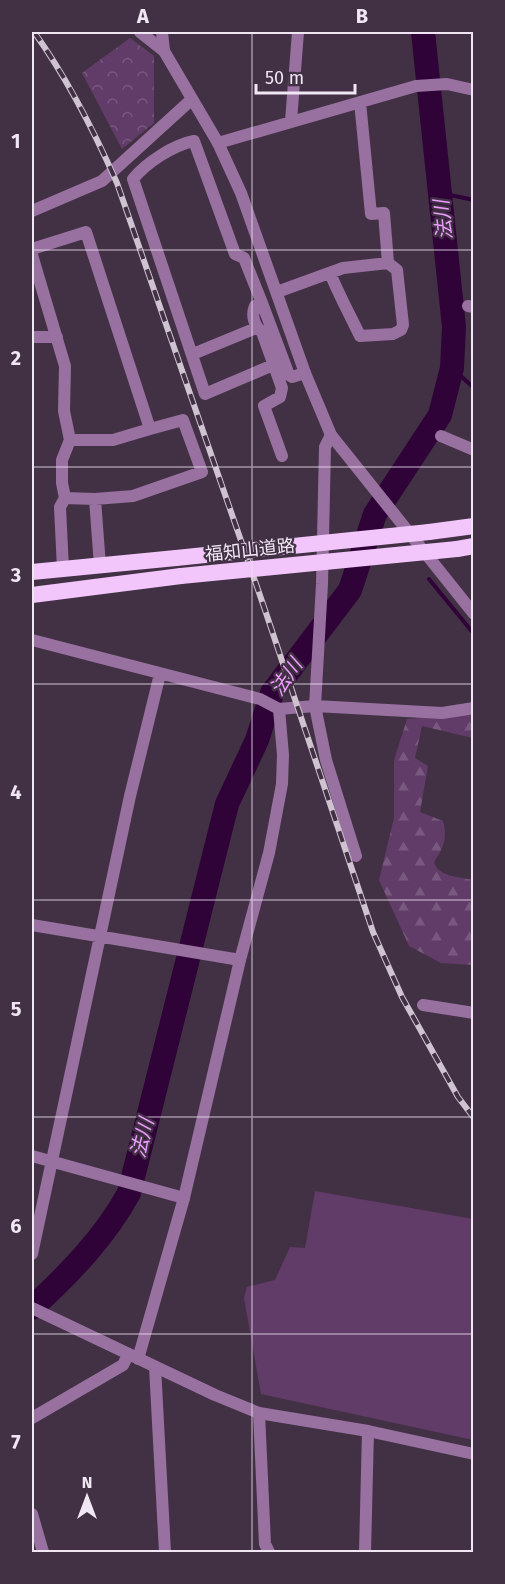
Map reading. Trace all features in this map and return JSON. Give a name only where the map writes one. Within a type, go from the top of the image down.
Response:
[{"type":"highway","name":"福知山道路","points":[[32,572],[474,525]]},
{"type":"highway","name":"福知山道路","points":[[32,595],[181,576],[465,548]]},
{"type":"street","points":[[140,32],[164,51],[218,143],[241,193],[305,373],[331,435],[474,614]]},
{"type":"street","points":[[162,32],[164,51]]},
{"type":"street","points":[[291,121],[298,32]]},
{"type":"street","points":[[218,143],[416,86],[439,85],[474,90]]},
{"type":"street","points":[[32,211],[102,181],[191,100]]},
{"type":"street","points":[[360,102],[371,214],[384,213],[388,263]]},
{"type":"street","points":[[273,365],[205,394],[133,179],[141,170],[184,143],[194,141],[235,254],[244,258],[288,375],[292,377],[305,373]]},
{"type":"street","points":[[32,249],[86,232],[150,429]]},
{"type":"street","points":[[32,255],[65,366],[64,411],[70,440],[62,460],[62,483],[65,498],[60,507],[63,569]]},
{"type":"street","points":[[277,292],[343,268],[388,263],[397,270],[403,325],[401,330],[393,334],[360,336],[351,316],[344,308],[330,273]]},
{"type":"street","points":[[262,303],[255,306],[252,311],[256,328],[262,332],[282,393],[277,400],[264,406],[282,456]]},
{"type":"street","points":[[193,354],[256,328]]},
{"type":"street","points":[[32,337],[57,337]]},
{"type":"street","points":[[65,498],[95,499],[133,496],[202,472],[183,420],[113,440],[70,440]]},
{"type":"street","points":[[331,435],[325,447],[320,645],[315,706],[326,760],[356,855]]},
{"type":"street","points":[[441,436],[474,450]]},
{"type":"street","points":[[95,499],[100,566]]},
{"type":"street","points":[[32,640],[260,699],[277,708],[315,706],[442,713],[474,708]]},
{"type":"street","points":[[32,1254],[102,936],[130,796],[160,674]]},
{"type":"street","points":[[32,1418],[133,1357],[184,1198],[240,960],[269,853],[282,784],[284,755],[277,708]]},
{"type":"street","points":[[32,925],[240,960]]},
{"type":"street","points":[[423,1005],[474,1012]]},
{"type":"street","points":[[32,1156],[184,1198]]},
{"type":"street","points":[[32,1308],[133,1357],[259,1413],[368,1431],[474,1454]]},
{"type":"street","points":[[155,1367],[165,1552]]},
{"type":"street","points":[[259,1413],[265,1544],[269,1552]]},
{"type":"street","points":[[365,1552],[368,1431]]},
{"type":"street","points":[[32,1514],[43,1552]]},
{"type":"green space","points":[[130,38],[154,56],[154,123],[122,149],[82,73]]},
{"type":"green space","points":[[473,714],[473,738],[422,726],[415,758],[428,766],[420,812],[443,821],[444,843],[434,862],[436,867],[450,876],[473,880],[473,965],[441,963],[409,946],[379,880],[394,818],[394,760],[407,719]]},
{"type":"green space","points":[[315,1191],[473,1219],[473,1440],[261,1394],[244,1298],[247,1287],[275,1280],[290,1247],[305,1248]]},
{"type":"waterway","name":"法川","points":[[32,1308],[85,1254],[109,1225],[129,1193],[227,804],[257,740],[272,693],[350,590],[375,514],[440,415],[452,368],[454,327],[423,32]]},
{"type":"waterway","points":[[440,193],[474,200]]},
{"type":"waterway","points":[[452,368],[474,388]]},
{"type":"waterway","name":"法川","points":[[375,514],[379,517]]},
{"type":"waterway","points":[[429,579],[474,634]]},
{"type":"railway","points":[[34,32],[79,105],[117,183],[264,607],[373,932],[402,997],[458,1097],[474,1118]]}]
